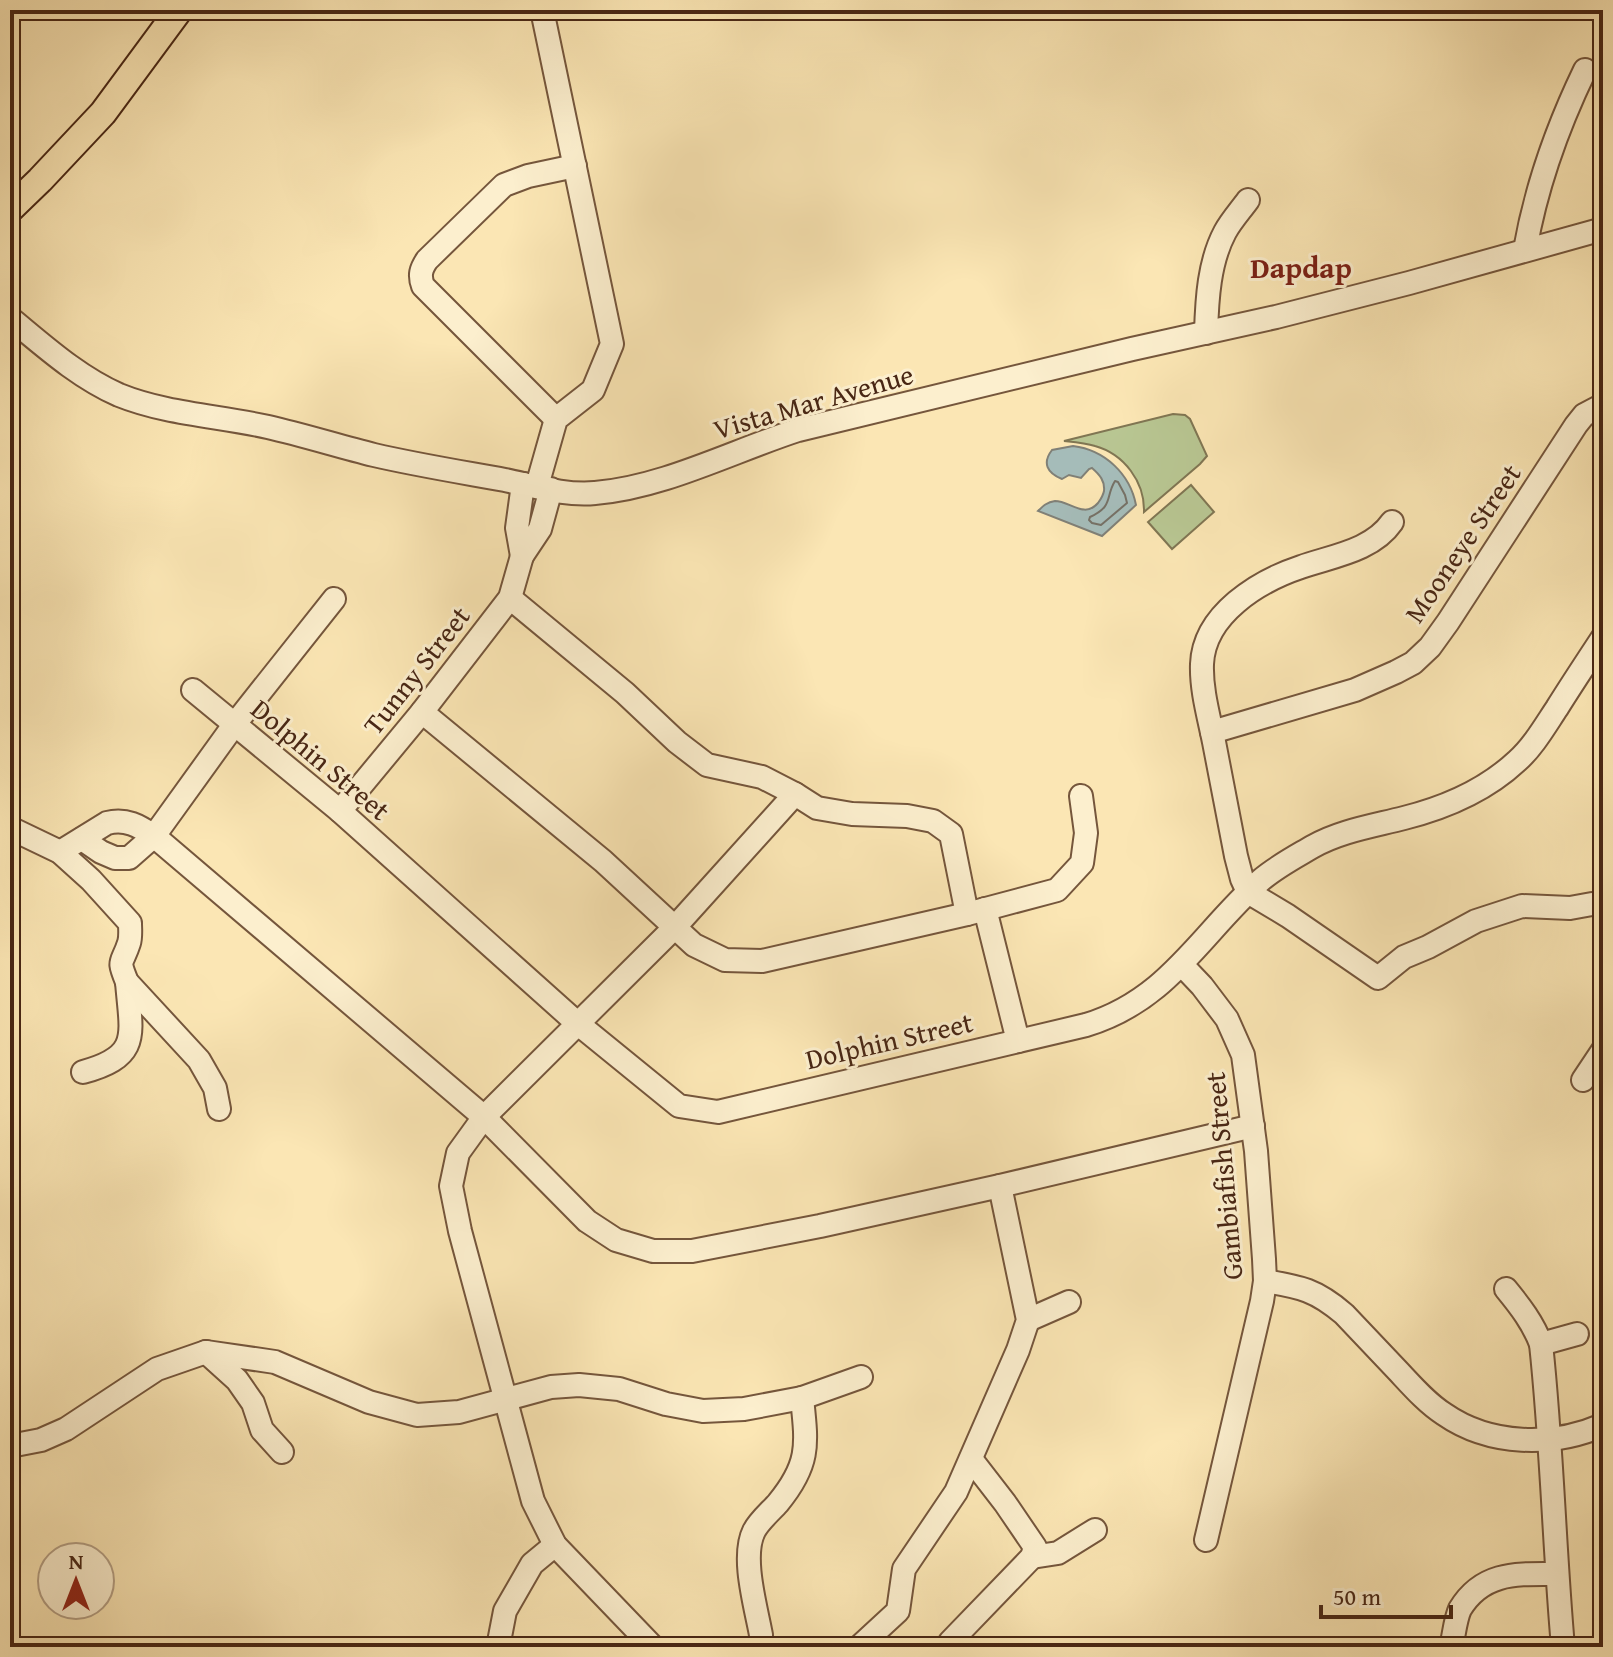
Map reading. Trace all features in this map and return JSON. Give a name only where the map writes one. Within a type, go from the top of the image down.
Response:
[{"type":"main road","points":[[10,209],[103,113],[179,10]]},
{"type":"street","points":[[542,10],[575,166],[612,344],[593,390],[556,419],[423,286],[420,277],[427,260],[504,185],[528,176],[575,166]]},
{"type":"street","points":[[1525,250],[1534,205],[1555,136],[1585,70]]},
{"type":"street","points":[[1206,333],[1207,304],[1215,258],[1225,232],[1248,200]]},
{"type":"street","name":"Vista Mar Avenue","points":[[10,318],[84,376],[109,390],[139,401],[265,427],[389,458],[592,494],[690,470],[798,430],[1276,317],[1603,229]]},
{"type":"street","name":"Mooneye Street","points":[[1212,732],[1355,690],[1413,663],[1430,647],[1448,622],[1576,425],[1584,415],[1603,405]]},
{"type":"street","name":"Tunny Street","points":[[340,811],[510,598],[522,556],[517,528],[537,486],[556,419]]},
{"type":"street","points":[[1392,522],[1385,532],[1360,547],[1289,571],[1252,591],[1223,616],[1209,637],[1202,663],[1212,732],[1236,856],[1248,892],[1378,978],[1404,957],[1476,921],[1522,906],[1570,908],[1603,905]]},
{"type":"street","points":[[510,598],[707,765],[762,777],[817,808],[933,821],[951,834],[1018,1041]]},
{"type":"street","points":[[82,839],[115,858],[129,858],[154,836],[234,725],[334,599]]},
{"type":"street","name":"Dolphin Street","points":[[193,690],[340,811],[577,1023],[679,1106],[718,1112],[1103,1019],[1135,1002],[1182,965],[1264,877],[1323,841],[1452,803],[1517,761],[1603,637]]},
{"type":"street","points":[[422,712],[603,861],[694,945],[725,960],[762,961],[1057,890],[1082,863],[1086,833],[1081,796]]},
{"type":"street","points":[[653,1647],[555,1545],[533,1501],[504,1401],[451,1186],[458,1153],[484,1117],[675,927],[795,794]]},
{"type":"street","points":[[60,852],[107,823],[116,821],[123,820],[154,836],[484,1117],[587,1221],[616,1240],[653,1251],[692,1251],[820,1226],[1253,1126]]},
{"type":"street","points":[[10,828],[60,852],[91,880],[130,923],[130,942],[121,966],[127,982],[129,1043],[122,1056],[83,1072]]},
{"type":"street","name":"Gambiafish Street","points":[[1182,965],[1227,1019],[1243,1055],[1256,1151],[1265,1281],[1206,1540]]},
{"type":"street","points":[[127,982],[199,1060],[215,1088],[219,1109]]},
{"type":"street","points":[[1583,1080],[1603,1050]]},
{"type":"street","points":[[859,1647],[898,1611],[904,1569],[956,1492],[1028,1320],[1000,1186]]},
{"type":"street","points":[[1265,1281],[1304,1288],[1329,1302],[1428,1402],[1445,1415],[1482,1433],[1550,1440],[1603,1425]]},
{"type":"street","points":[[1506,1289],[1526,1313],[1541,1344],[1563,1647]]},
{"type":"street","points":[[1028,1320],[1069,1302]]},
{"type":"street","points":[[1541,1344],[1577,1334]]},
{"type":"street","points":[[206,1352],[237,1380],[253,1403],[262,1430],[282,1452]]},
{"type":"street","points":[[10,1446],[53,1436],[157,1369],[206,1352],[275,1362],[369,1402],[417,1415],[459,1412],[551,1387],[579,1385],[619,1389],[666,1404],[703,1411],[744,1409],[802,1398],[861,1377]]},
{"type":"street","points":[[760,1647],[761,1635],[747,1559],[754,1531],[802,1468],[806,1440],[802,1398]]},
{"type":"street","points":[[950,1642],[1032,1557],[1035,1547],[971,1459]]},
{"type":"street","points":[[1032,1557],[1058,1553],[1095,1530]]},
{"type":"street","points":[[498,1647],[505,1611],[532,1564],[555,1545]]},
{"type":"street","points":[[1451,1647],[1459,1611],[1478,1588],[1508,1574],[1557,1574]]},
{"type":"green space","points":[[1173,414],[1185,415],[1190,419],[1207,456],[1144,512],[1137,480],[1124,462],[1095,446],[1064,441]]},
{"type":"green space","points":[[1191,485],[1214,512],[1172,549],[1148,522]]},
{"type":"water","points":[[1073,446],[1096,453],[1114,465],[1133,494],[1136,505],[1102,536],[1038,511],[1055,501],[1082,509],[1093,508],[1102,497],[1103,481],[1092,468],[1081,478],[1069,475],[1062,479],[1048,467],[1047,459],[1052,450]]},
{"type":"district","name":"Dapdap","points":[[1301,267]]}]
